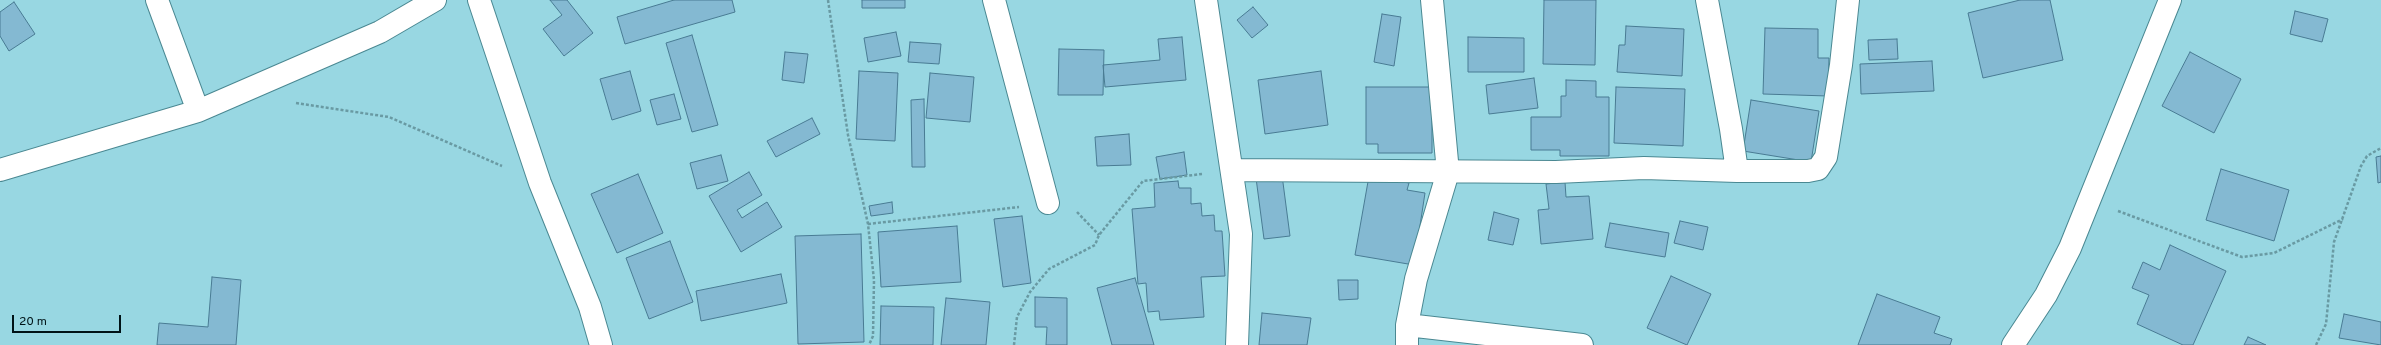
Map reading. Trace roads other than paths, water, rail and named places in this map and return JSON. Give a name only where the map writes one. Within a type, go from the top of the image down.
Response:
[{"type":"street","points":[[157,0],[198,111]]},
{"type":"street","points":[[0,170],[198,111],[380,32],[435,0]]},
{"type":"street","points":[[479,0],[540,183],[590,307],[601,345]]},
{"type":"street","points":[[994,0],[1048,203]]},
{"type":"street","points":[[1206,0],[1241,234],[1237,345]]},
{"type":"street","points":[[1432,0],[1448,172],[1416,279],[1407,335],[1582,345]]},
{"type":"street","points":[[1707,0],[1731,129],[1737,171]]},
{"type":"street","points":[[1232,170],[1556,172],[1644,168],[1737,171],[1808,171],[1818,169],[1826,157],[1841,65],[1848,0]]},
{"type":"street","points":[[2013,345],[2046,295],[2070,248],[2088,200],[2170,0]]}]
